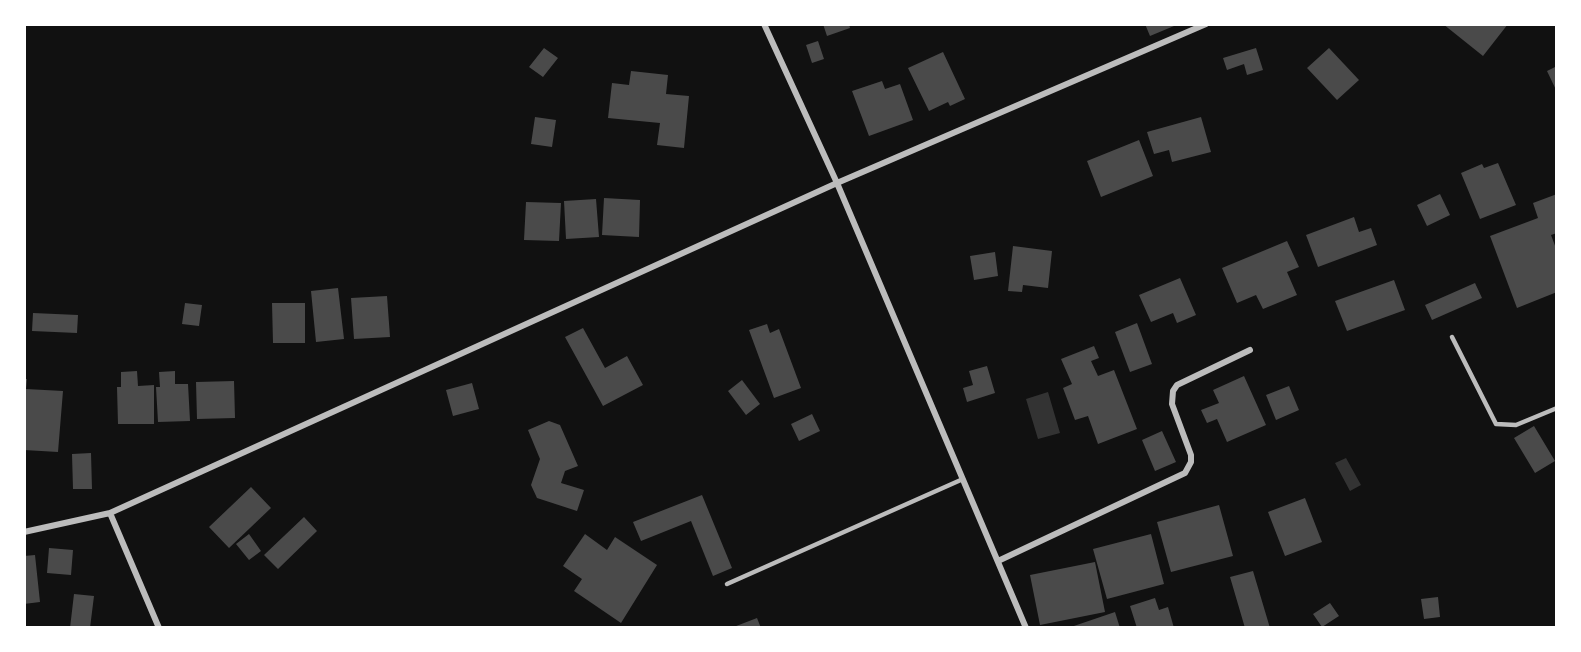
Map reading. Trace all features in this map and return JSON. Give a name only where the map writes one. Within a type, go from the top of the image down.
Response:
[{"type":"street","points":[[764,24],[837,183],[1026,628]]},
{"type":"street","points":[[24,532],[110,513],[837,183],[1206,24]]},
{"type":"street","points":[[998,561],[1185,473],[1191,462],[1191,455],[1172,405],[1176,385],[1250,350]]},
{"type":"street","points":[[110,513],[159,628]]},
{"type":"lane","points":[[1452,337],[1496,424],[1516,425],[1557,408]]},
{"type":"lane","points":[[727,584],[963,479]]},
{"type":"shaded area","points":[[1048,392],[1060,433],[1038,439],[1026,399]]},
{"type":"shaded area","points":[[1346,458],[1361,485],[1350,491],[1335,463]]},
{"type":"building","points":[[823,24],[849,24],[850,28],[827,36]]},
{"type":"building","points":[[1145,24],[1173,24],[1174,26],[1150,36]]},
{"type":"building","points":[[1443,24],[1508,24],[1483,56]]},
{"type":"building","points":[[818,41],[824,59],[812,63],[806,45]]},
{"type":"building","points":[[544,48],[558,58],[543,77],[529,67]]},
{"type":"building","points":[[1256,48],[1263,70],[1247,75],[1244,64],[1227,70],[1223,58]]},
{"type":"building","points":[[1329,48],[1359,80],[1337,100],[1307,68]]},
{"type":"building","points":[[943,52],[965,99],[950,106],[948,102],[929,111],[908,68]]},
{"type":"building","points":[[1557,66],[1557,92],[1547,71]]},
{"type":"building","points":[[631,71],[668,75],[666,94],[689,96],[684,148],[657,145],[660,123],[608,118],[612,83],[629,85]]},
{"type":"building","points":[[882,81],[885,89],[900,84],[913,120],[869,136],[852,91]]},
{"type":"building","points":[[535,117],[556,120],[552,147],[531,144]]},
{"type":"building","points":[[1201,117],[1211,152],[1172,162],[1169,150],[1154,154],[1147,132]]},
{"type":"building","points":[[1139,140],[1153,176],[1101,197],[1087,161]]},
{"type":"building","points":[[1498,163],[1516,205],[1480,219],[1461,173],[1482,164],[1484,168]]},
{"type":"building","points":[[1440,194],[1450,215],[1427,226],[1417,205]]},
{"type":"building","points":[[1557,194],[1557,233],[1551,235],[1557,251],[1557,292],[1517,308],[1490,236],[1538,218],[1533,203]]},
{"type":"building","points":[[604,198],[640,200],[639,237],[602,235]]},
{"type":"building","points":[[596,199],[599,237],[566,239],[564,201]]},
{"type":"building","points":[[526,202],[561,203],[559,241],[524,240]]},
{"type":"building","points":[[1354,217],[1359,232],[1371,228],[1377,245],[1318,267],[1306,235]]},
{"type":"building","points":[[1287,241],[1299,267],[1287,272],[1297,295],[1263,309],[1256,295],[1237,303],[1222,268]]},
{"type":"building","points":[[1013,246],[1052,251],[1048,288],[1023,285],[1022,292],[1008,291]]},
{"type":"building","points":[[995,252],[998,276],[974,280],[970,256]]},
{"type":"building","points":[[1180,278],[1196,315],[1177,323],[1173,313],[1151,322],[1139,295]]},
{"type":"building","points":[[1394,280],[1405,310],[1347,331],[1335,301]]},
{"type":"building","points":[[1475,283],[1482,298],[1432,320],[1425,305]]},
{"type":"building","points":[[338,288],[344,339],[316,342],[311,291]]},
{"type":"building","points":[[387,296],[390,337],[354,339],[351,298]]},
{"type":"building","points":[[185,303],[202,305],[199,326],[182,324]]},
{"type":"building","points":[[272,303],[305,303],[305,343],[273,343]]},
{"type":"building","points":[[33,313],[78,315],[77,333],[32,331]]},
{"type":"building","points":[[1137,323],[1152,364],[1130,372],[1115,332]]},
{"type":"building","points":[[767,324],[770,333],[779,329],[801,388],[774,398],[749,330]]},
{"type":"building","points":[[583,328],[605,368],[627,356],[643,385],[603,406],[565,337]]},
{"type":"building","points":[[1094,346],[1099,358],[1091,361],[1098,376],[1114,370],[1137,429],[1098,444],[1088,416],[1075,420],[1063,388],[1072,384],[1061,359]]},
{"type":"building","points":[[987,366],[995,393],[967,402],[963,388],[973,385],[969,371]]},
{"type":"building","points":[[137,371],[138,386],[154,385],[154,424],[118,424],[117,387],[121,387],[121,372]]},
{"type":"building","points":[[175,371],[175,384],[188,384],[190,421],[158,422],[156,387],[160,387],[159,372]]},
{"type":"building","points":[[1244,376],[1266,425],[1227,442],[1217,419],[1207,423],[1201,410],[1219,403],[1213,390]]},
{"type":"building","points":[[24,379],[27,379],[26,389],[63,391],[58,452],[24,450]]},
{"type":"building","points":[[742,380],[760,404],[746,415],[728,391]]},
{"type":"building","points":[[234,381],[235,418],[197,419],[196,382]]},
{"type":"building","points":[[472,383],[479,409],[453,416],[446,390]]},
{"type":"building","points":[[1289,386],[1299,410],[1276,420],[1266,395]]},
{"type":"building","points":[[812,414],[820,431],[799,441],[791,424]]},
{"type":"building","points":[[549,421],[560,425],[578,466],[565,471],[561,483],[584,490],[577,511],[537,498],[531,485],[540,459],[528,430]]},
{"type":"building","points":[[1534,426],[1555,461],[1535,473],[1514,438]]},
{"type":"building","points":[[1162,431],[1176,462],[1155,471],[1142,440]]},
{"type":"building","points":[[91,453],[92,489],[73,489],[72,454]]},
{"type":"building","points":[[251,487],[271,508],[229,548],[209,527]]},
{"type":"building","points":[[702,495],[732,568],[713,576],[691,521],[641,541],[633,522]]},
{"type":"building","points":[[1305,498],[1322,542],[1285,556],[1268,512]]},
{"type":"building","points":[[1219,505],[1233,556],[1171,572],[1157,522]]},
{"type":"building","points":[[304,517],[317,531],[278,569],[264,555]]},
{"type":"building","points":[[249,534],[261,551],[249,560],[236,544]]},
{"type":"building","points":[[585,534],[607,550],[615,537],[657,565],[621,623],[574,591],[582,579],[563,566]]},
{"type":"building","points":[[1151,534],[1164,584],[1107,599],[1093,549]]},
{"type":"building","points":[[49,548],[73,550],[71,575],[47,573]]},
{"type":"building","points":[[35,555],[40,602],[24,604],[24,556]]},
{"type":"building","points":[[1095,562],[1105,612],[1040,625],[1030,575]]},
{"type":"building","points":[[1253,571],[1270,628],[1245,628],[1230,577]]},
{"type":"building","points":[[74,594],[94,596],[90,628],[70,628]]},
{"type":"building","points":[[1438,597],[1440,617],[1424,619],[1421,599]]},
{"type":"building","points":[[1155,598],[1159,610],[1168,607],[1174,628],[1137,628],[1130,606]]},
{"type":"building","points":[[1330,603],[1339,616],[1322,627],[1313,614]]},
{"type":"building","points":[[1115,612],[1120,628],[1068,628]]},
{"type":"building","points":[[757,618],[761,628],[731,628]]}]
